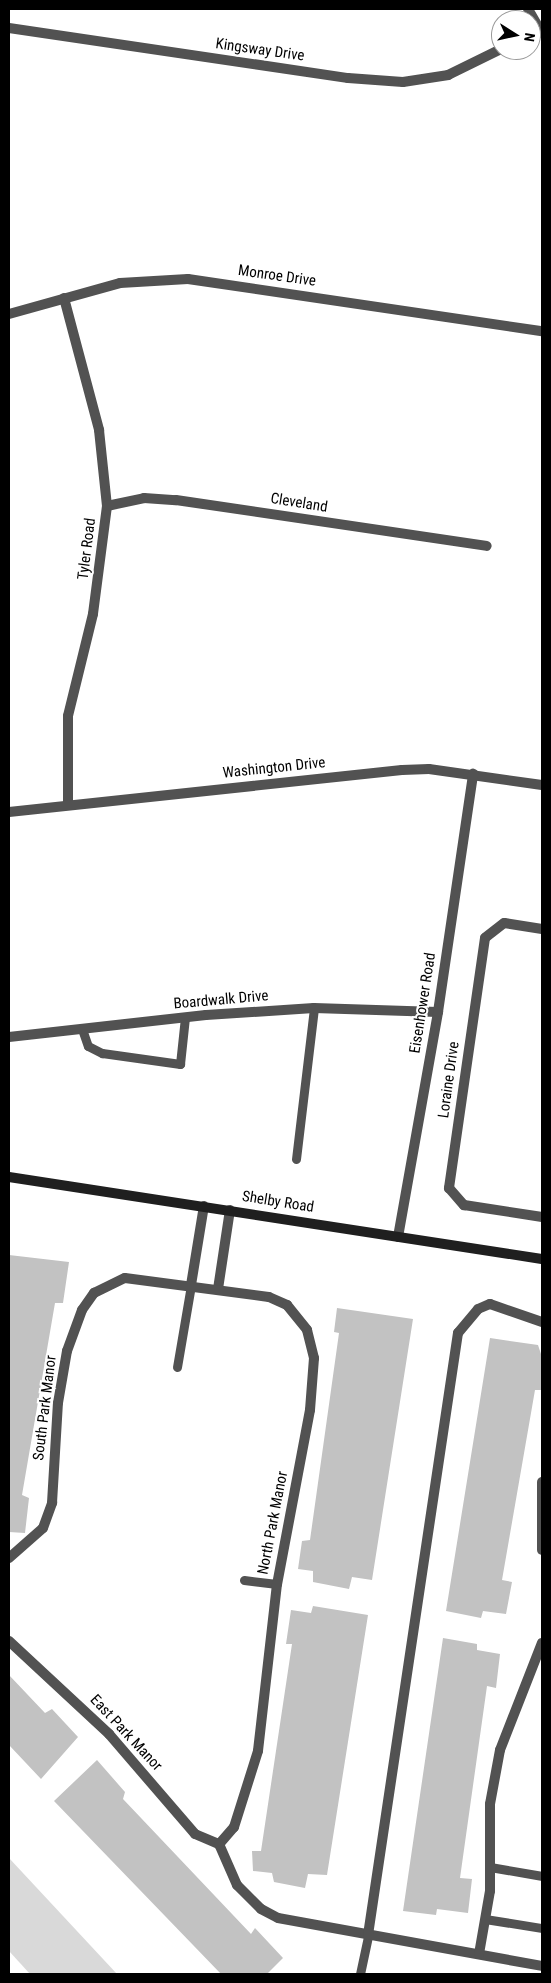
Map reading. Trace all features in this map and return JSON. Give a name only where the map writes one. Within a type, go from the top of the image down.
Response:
[{"type":"street","name":"Kingsway Drive","points":[[9,28],[348,78],[403,82],[448,75],[491,54]]},
{"type":"street","name":"Monroe Drive","points":[[9,314],[120,283],[188,280],[542,331]]},
{"type":"street","name":"Tyler Road","points":[[64,298],[99,430],[107,506],[93,614],[68,716],[68,805]]},
{"type":"street","name":"Cleveland","points":[[107,506],[144,498],[176,500],[487,546]]},
{"type":"street","name":"Washington Drive","points":[[9,812],[402,770],[473,774],[542,785]]},
{"type":"street","name":"Eisenhower Road","points":[[398,1236],[438,1012],[473,774]]},
{"type":"street","name":"Loraine Drive","points":[[542,929],[504,924],[485,938],[449,1188],[464,1205],[542,1217]]},
{"type":"street","name":"Boardwalk Drive","points":[[9,1037],[184,1018],[314,1008],[438,1012]]},
{"type":"street","name":"Shelby Road","points":[[9,1177],[542,1259]]},
{"type":"street","points":[[191,1285],[204,1206]]},
{"type":"street","points":[[218,1289],[230,1210]]},
{"type":"street","name":"South Park Manor","points":[[9,1558],[43,1528],[52,1503],[58,1403],[68,1351],[82,1310],[94,1293],[125,1278],[191,1285]]},
{"type":"street","name":"North Park Manor","points":[[191,1285],[269,1297],[286,1305],[307,1330],[314,1358],[310,1410],[277,1584],[258,1751],[234,1827],[219,1844]]},
{"type":"street","points":[[368,1934],[458,1333],[467,1318],[490,1304],[542,1322]]},
{"type":"street","points":[[542,1482],[542,1550]]},
{"type":"street","name":"East Park Manor","points":[[9,1641],[110,1734],[195,1834],[219,1844]]},
{"type":"street","points":[[478,1954],[485,1919],[490,1867],[490,1804],[500,1750],[542,1643]]},
{"type":"street","points":[[219,1844],[237,1885],[261,1909],[278,1918],[542,1966]]},
{"type":"lane","points":[[296,1159],[314,1008]]},
{"type":"lane","points":[[82,1029],[88,1046],[102,1053],[180,1064],[184,1018]]},
{"type":"lane","points":[[177,1367],[191,1285]]},
{"type":"lane","points":[[244,1580],[277,1584]]},
{"type":"lane","points":[[490,1867],[542,1876]]},
{"type":"lane","points":[[485,1919],[542,1928]]},
{"type":"lane","points":[[360,1974],[368,1934]]},
{"type":"shaded area","points":[[9,1858],[117,1974],[30,1974],[9,1951]]},
{"type":"building","points":[[9,1255],[69,1262],[63,1303],[55,1303],[22,1495],[29,1498],[25,1533],[9,1532]]},
{"type":"building","points":[[337,1308],[413,1319],[372,1580],[352,1577],[349,1589],[313,1582],[313,1571],[298,1569],[302,1541],[310,1540],[339,1333],[334,1332]]},
{"type":"building","points":[[490,1338],[538,1345],[542,1357],[542,1390],[535,1390],[502,1580],[512,1582],[506,1614],[483,1611],[481,1618],[446,1611]]},
{"type":"building","points":[[313,1606],[368,1615],[327,1875],[308,1874],[305,1888],[274,1882],[272,1873],[253,1871],[252,1851],[261,1851],[292,1644],[286,1644],[291,1610],[311,1613]]},
{"type":"building","points":[[443,1638],[477,1644],[477,1650],[500,1654],[496,1688],[487,1686],[460,1878],[472,1879],[468,1913],[437,1909],[436,1915],[403,1911]]},
{"type":"building","points":[[9,1675],[45,1713],[52,1709],[78,1737],[41,1779],[9,1745]]},
{"type":"building","points":[[97,1760],[125,1792],[123,1799],[251,1934],[255,1928],[283,1958],[267,1974],[221,1974],[54,1801]]}]
